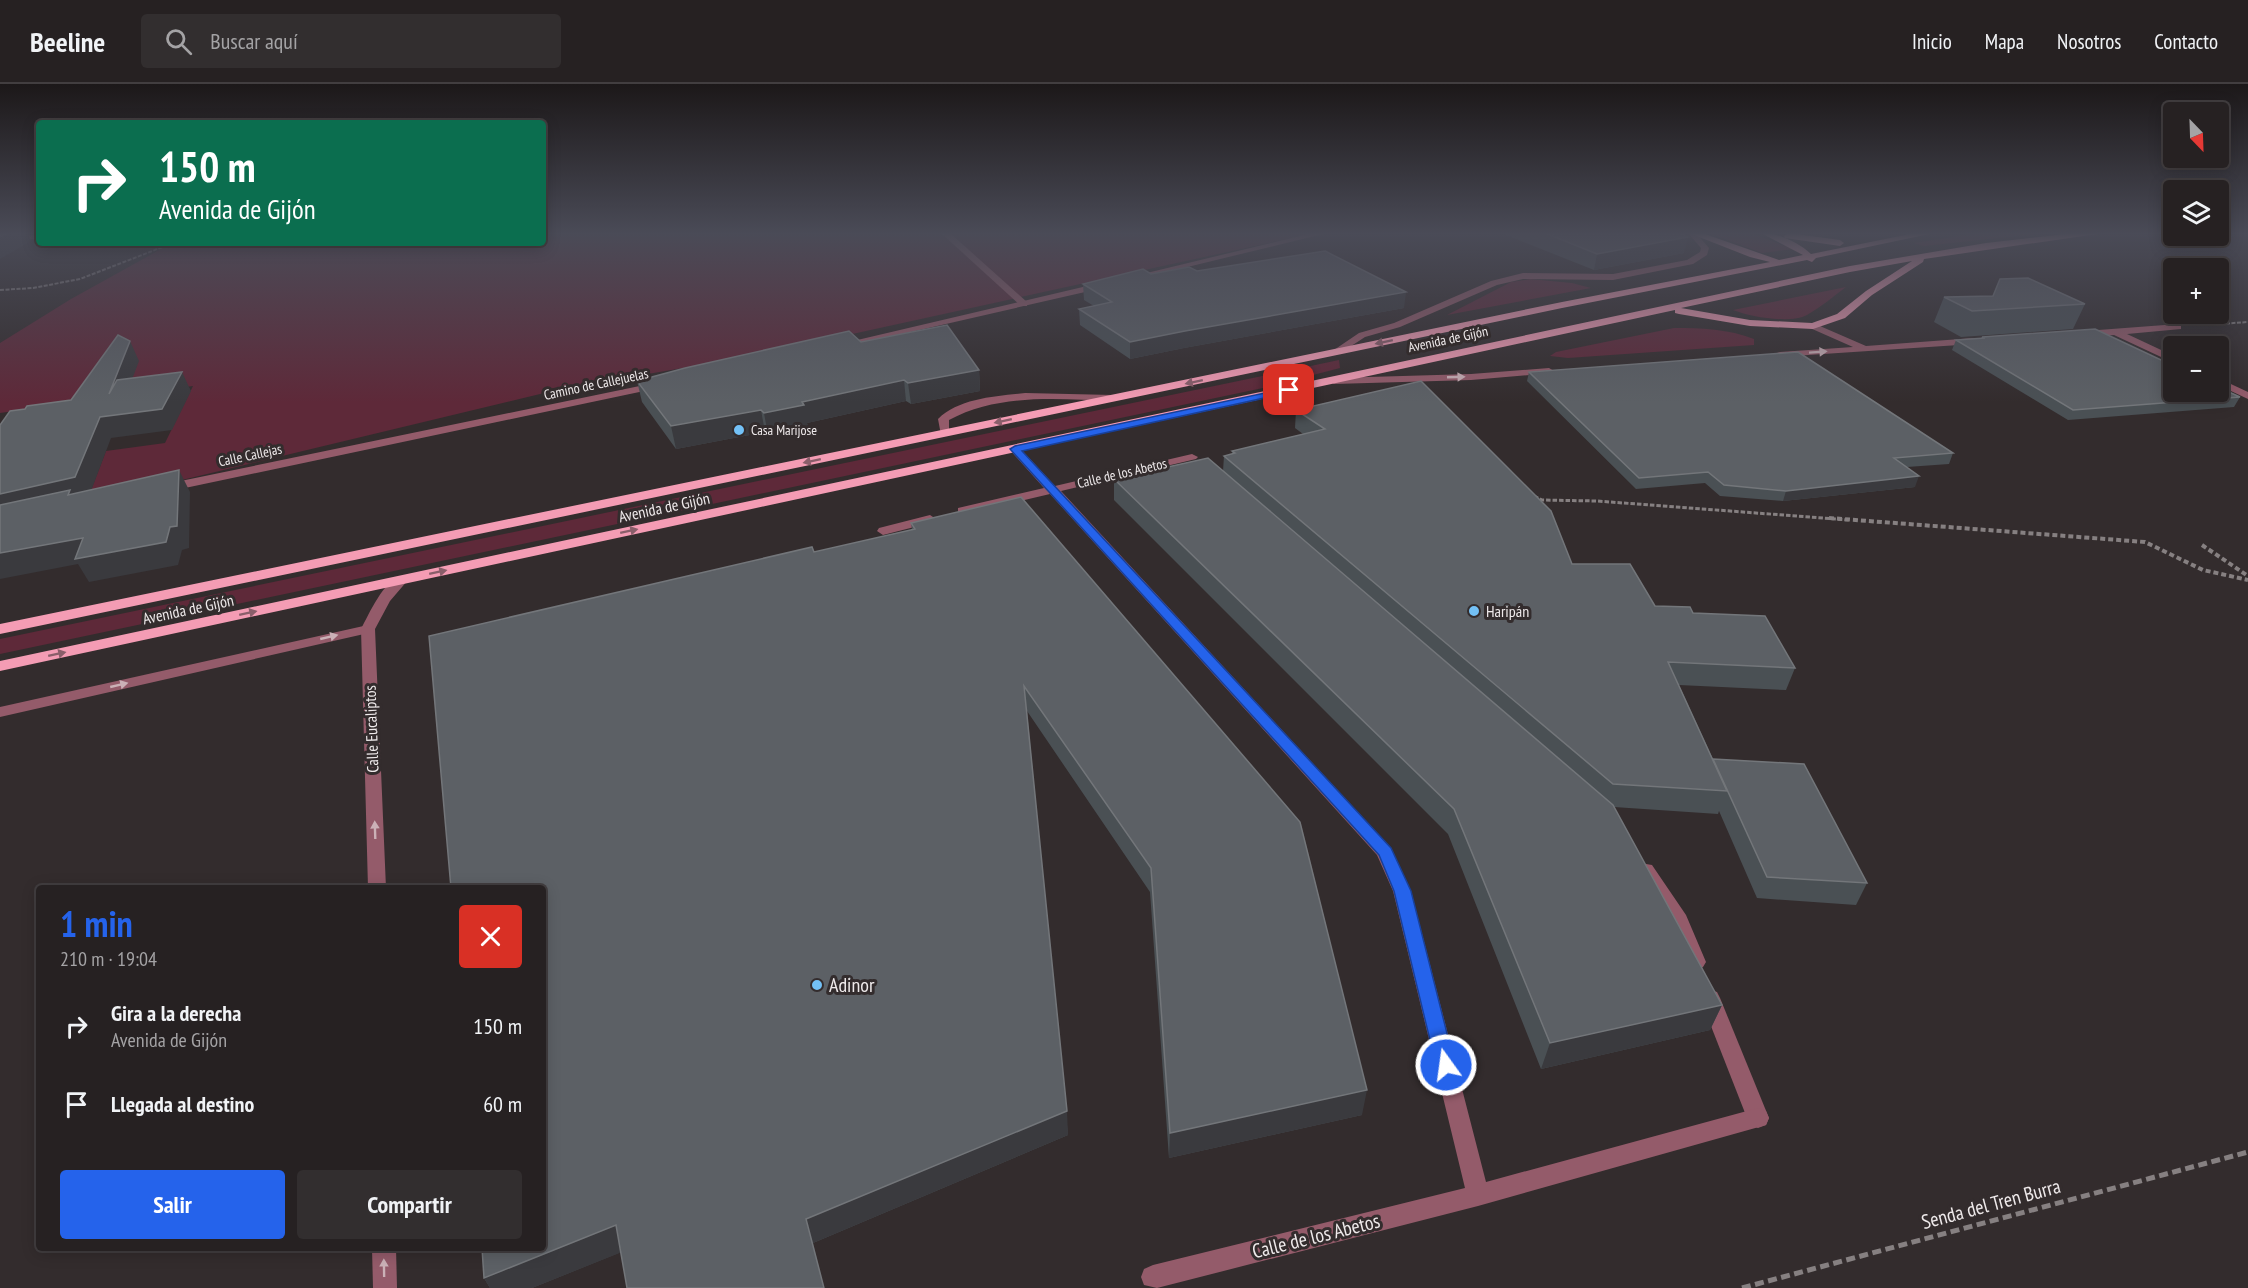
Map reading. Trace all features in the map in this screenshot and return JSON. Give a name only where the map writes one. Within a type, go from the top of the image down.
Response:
[{"type":"highway","name":"Avenida de Gijón","points":[[0,629],[1640,289]]},
{"type":"highway","points":[[1505,344],[1537,328],[1719,289]]},
{"type":"highway","name":"Avenida de Gijón","points":[[0,666],[1761,289]]},
{"type":"highway","points":[[1669,310],[1750,323],[1813,326],[1841,316],[1875,289]]},
{"type":"street","points":[[1008,289],[1024,304]]},
{"type":"street","points":[[830,347],[1084,289]]},
{"type":"street","name":"Avenida de Gijón","points":[[1336,352],[1362,335],[1397,325],[1480,289]]},
{"type":"street","points":[[1813,326],[1865,349]]},
{"type":"street","points":[[2079,334],[2178,327]]},
{"type":"street","points":[[2115,332],[2163,355]]},
{"type":"street","points":[[1763,356],[1984,340]]},
{"type":"street","name":"Avenida de Gijón","points":[[1334,381],[1471,377],[1566,370]]},
{"type":"street","name":"Camino de Callejuelas","points":[[507,417],[671,382]]},
{"type":"street","points":[[2229,386],[2248,396]]},
{"type":"street","name":"Avenida de Gijón","points":[[945,433],[943,419],[957,409],[1026,395],[1113,398]]},
{"type":"street","name":"Calle Callejas","points":[[159,489],[507,417]]},
{"type":"street","name":"Calle de los Abetos","points":[[1015,449],[1385,852],[1402,891],[1478,1195]]},
{"type":"street","name":"Calle de los Abetos","points":[[883,531],[1052,489],[1197,460]]},
{"type":"street","points":[[0,712],[368,629],[384,599],[401,580]]},
{"type":"street","name":"Calle Eucaliptos","points":[[368,629],[377,885]]},
{"type":"street","name":"Calle de los Abetos","points":[[1153,1277],[1478,1195],[1758,1118],[1679,920],[1635,852]]},
{"type":"street","points":[[384,1251],[385,1288]]},
{"type":"path","points":[[2178,327],[2248,322]]},
{"type":"path","points":[[1532,495],[1542,500],[1597,501],[2145,542],[2203,570],[2248,580]]},
{"type":"path","points":[[2202,546],[2248,576]]},
{"type":"path","name":"Senda del Tren Burra","points":[[1742,1288],[2248,1152]]},
{"type":"shaded area","points":[[89,289],[1057,289],[742,358],[565,388],[86,503],[106,451],[165,443],[193,386],[0,413],[0,343]]},
{"type":"shaded area","points":[[1497,289],[1585,289],[1447,315]]},
{"type":"shaded area","points":[[1843,289],[1817,309],[1800,318],[1770,318],[1733,310]]},
{"type":"shaded area","points":[[1674,328],[1735,333],[1754,339],[1754,345],[1568,358],[1550,356],[1556,352]]},
{"type":"shaded area","points":[[1339,360],[1340,368],[1263,388],[0,654],[0,639]]},
{"type":"building","points":[[1091,289],[1400,289],[1406,292],[1130,342],[1079,309],[1112,302]]},
{"type":"building","points":[[1996,289],[2053,289],[2085,304],[1972,311],[1944,297],[1993,296]]},
{"type":"building","points":[[947,325],[979,370],[908,383],[904,380],[802,402],[804,405],[764,413],[761,410],[671,426],[637,381],[849,331],[861,342]]},
{"type":"building","points":[[2095,329],[2163,361],[2163,402],[2176,402],[2073,410],[1956,340],[1985,338],[1982,337]]},
{"type":"building","points":[[118,335],[130,341],[109,394],[117,380],[182,372],[162,409],[100,417],[75,477],[0,494],[0,425],[10,411],[25,409],[27,406],[71,400]]},
{"type":"building","points":[[1798,352],[1953,453],[1894,458],[1919,476],[1786,491],[1724,485],[1708,472],[1639,478],[1529,372]]},
{"type":"building","name":"Haripán","points":[[1421,381],[1551,511],[1572,564],[1630,564],[1655,606],[1690,607],[1693,613],[1765,616],[1795,668],[1668,662],[1727,791],[1613,784],[1224,456],[1235,453],[1232,451],[1325,429],[1296,410]]},
{"type":"building","points":[[2229,392],[2240,397],[2229,398]]},
{"type":"building","points":[[1208,458],[1613,805],[1722,1005],[1550,1043],[1454,809],[1114,479]]},
{"type":"building","points":[[179,470],[177,526],[170,527],[166,542],[75,559],[83,538],[0,553],[0,505],[70,490],[68,495]]},
{"type":"building","name":"Adinor","points":[[1021,497],[1300,822],[1367,1090],[1170,1133],[1151,868],[1024,686],[1067,1111],[806,1219],[824,1288],[627,1288],[616,1225],[484,1278],[482,1251],[546,1251],[546,885],[451,885],[429,636],[812,547],[814,552],[915,529],[911,523]]},
{"type":"building","points":[[1713,759],[1804,764],[1867,883],[1767,877]]},
{"type":"place","name":"Casa Marijose","points":[[739,430]]},
{"type":"place","name":"Haripán","points":[[1474,611]]},
{"type":"place","name":"Adinor","points":[[817,985]]},
{"type":"route","points":[[1289,390],[1015,449],[1385,852],[1402,891],[1446,1065]]}]
